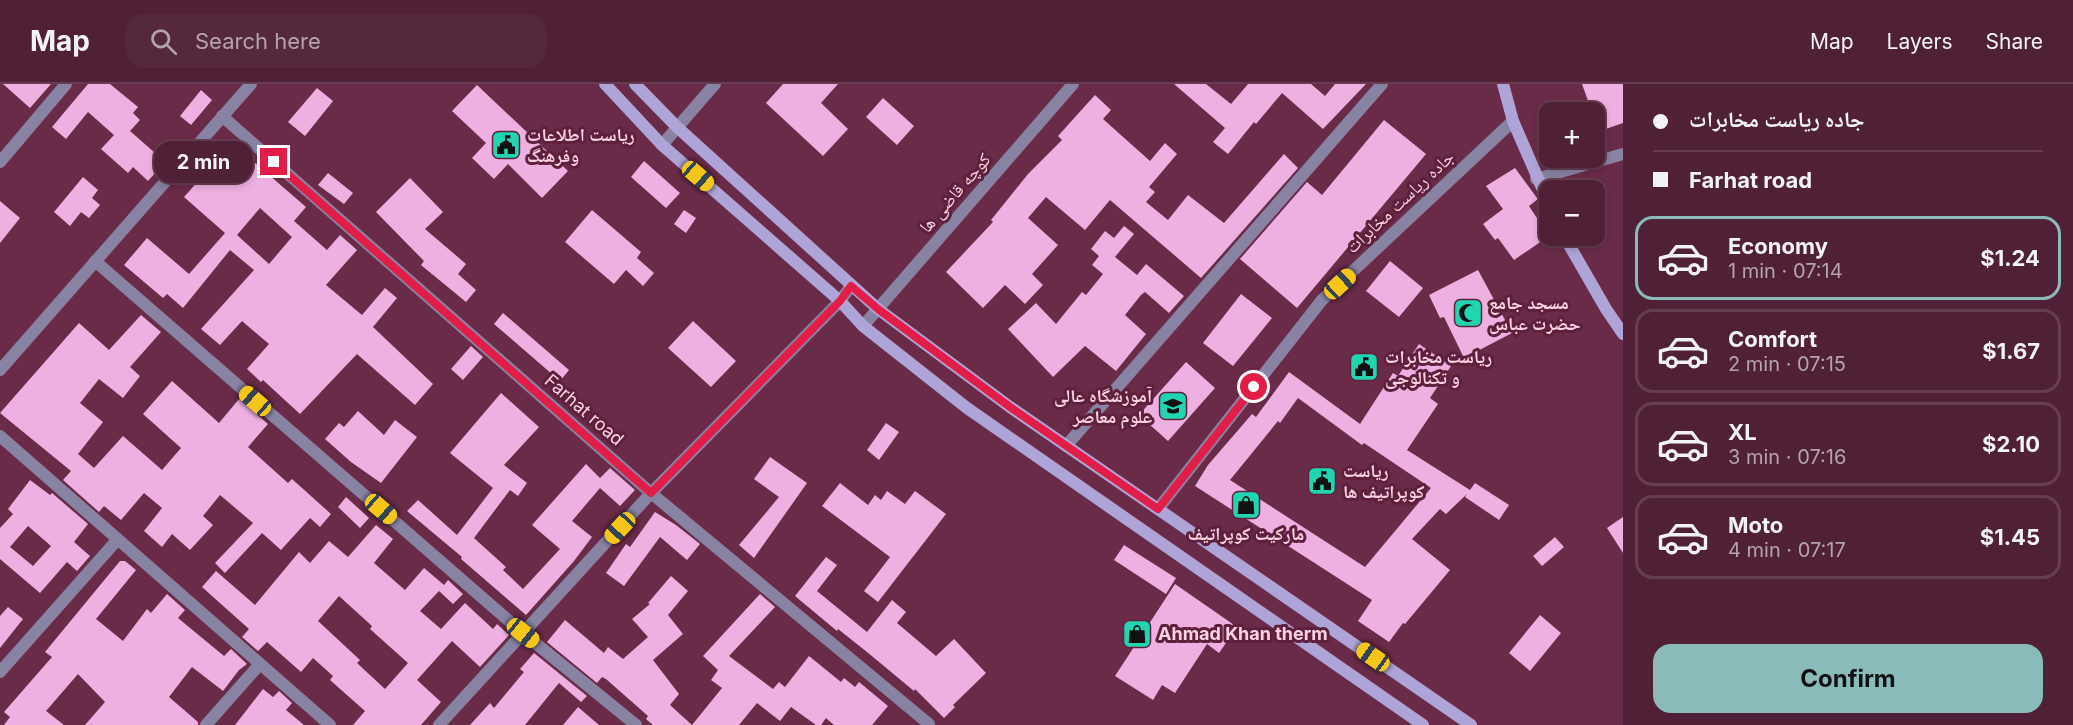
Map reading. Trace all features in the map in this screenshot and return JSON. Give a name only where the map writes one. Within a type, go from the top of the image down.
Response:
[{"type":"street","points":[[0,162],[66,84]]},
{"type":"street","points":[[0,370],[251,84]]},
{"type":"street","points":[[605,84],[662,145],[840,301],[863,326],[967,408],[1423,725]]},
{"type":"street","points":[[635,84],[677,127],[878,309],[1010,407],[1471,725]]},
{"type":"street","points":[[662,145],[715,84]]},
{"type":"street","name":"کوچه قاضی ها","points":[[863,326],[1073,84]]},
{"type":"street","points":[[1066,446],[1382,84]]},
{"type":"street","points":[[1503,84],[1513,121],[1539,185]]},
{"type":"street","name":"Farhat road","points":[[222,116],[651,493],[929,724]]},
{"type":"street","name":"جاده ریاست مخابرات","points":[[1158,509],[1322,300],[1513,121]]},
{"type":"street","points":[[1536,179],[1623,154]]},
{"type":"street","points":[[1570,246],[1623,334]]},
{"type":"street","points":[[95,261],[523,633],[636,725]]},
{"type":"street","points":[[440,725],[651,493],[840,301],[851,286]]},
{"type":"street","points":[[0,436],[330,725]]},
{"type":"street","points":[[0,672],[118,539]]},
{"type":"street","points":[[206,725],[260,664]]},
{"type":"building","points":[[3,84],[51,84],[30,108]]},
{"type":"building","points":[[88,84],[110,84],[138,107],[133,113],[140,120],[130,131],[155,153],[163,144],[173,153],[148,181],[133,167],[128,173],[101,149],[114,135],[88,112],[66,139],[52,127]]},
{"type":"building","points":[[783,84],[838,84],[821,103],[848,129],[823,156],[766,103]]},
{"type":"building","points":[[1174,84],[1206,84],[1231,104],[1248,84],[1311,84],[1325,96],[1335,84],[1366,84],[1323,129],[1282,93],[1228,154],[1213,142],[1225,128]]},
{"type":"building","points":[[1582,84],[1623,84],[1623,123],[1605,129],[1605,102],[1588,102]]},
{"type":"building","points":[[477,85],[568,171],[542,198],[508,164],[494,179],[472,158],[486,143],[452,111]]},
{"type":"building","points":[[317,88],[333,101],[305,136],[288,122]]},
{"type":"building","points":[[201,90],[212,100],[191,125],[180,116]]},
{"type":"building","points":[[1095,95],[1111,110],[1103,119],[1150,161],[1165,143],[1177,154],[1149,187],[1155,192],[1146,202],[1168,220],[1188,195],[1224,223],[1284,154],[1298,168],[1201,278],[1110,200],[1085,230],[1046,197],[1028,218],[1058,245],[1032,274],[1043,285],[1025,304],[1005,285],[983,308],[946,272],[993,222],[991,220],[1028,174],[1062,140],[1058,136]]},
{"type":"building","points":[[883,98],[914,126],[897,145],[866,117]]},
{"type":"building","points":[[1384,120],[1426,154],[1297,308],[1240,259],[1307,182],[1322,195]]},
{"type":"building","points":[[232,143],[306,207],[294,221],[327,250],[340,235],[357,250],[326,285],[362,315],[385,288],[397,298],[373,327],[433,384],[415,405],[357,354],[300,414],[263,380],[261,382],[247,369],[269,344],[242,321],[220,345],[201,329],[254,270],[230,250],[183,308],[167,294],[163,298],[124,265],[147,238],[189,274],[225,233],[184,197]],"holes":[[[260,208],[292,237],[269,264],[237,235]]]},
{"type":"building","points":[[644,161],[680,193],[666,208],[631,177]]},
{"type":"building","points":[[1515,168],[1538,199],[1529,206],[1539,221],[1539,243],[1514,260],[1498,238],[1495,240],[1483,224],[1503,209],[1486,186]]},
{"type":"building","points":[[328,173],[353,193],[344,204],[318,185]]},
{"type":"building","points":[[83,177],[98,190],[92,198],[100,205],[89,218],[81,212],[70,226],[54,212]]},
{"type":"building","points":[[410,178],[443,212],[425,229],[466,264],[458,274],[476,290],[466,302],[421,265],[424,261],[376,212]]},
{"type":"building","points":[[0,201],[20,218],[0,243]]},
{"type":"building","points":[[592,210],[641,252],[637,258],[654,273],[643,286],[626,270],[614,284],[565,242]]},
{"type":"building","points":[[684,210],[696,218],[686,233],[674,224]]},
{"type":"building","points":[[1124,226],[1134,234],[1115,257],[1137,275],[1146,264],[1184,296],[1169,313],[1145,292],[1141,295],[1125,315],[1146,334],[1116,371],[1085,346],[1053,377],[1008,329],[1036,303],[1056,324],[1082,292],[1086,295],[1103,274],[1092,265],[1099,256],[1091,249],[1105,231],[1114,238]]},
{"type":"building","points":[[1390,261],[1423,288],[1399,317],[1366,291]]},
{"type":"building","points":[[1478,270],[1512,333],[1464,358],[1444,317],[1440,318],[1429,295]]},
{"type":"building","points":[[1241,294],[1272,318],[1233,366],[1203,343]]},
{"type":"building","points":[[503,313],[569,370],[560,381],[494,324]]},
{"type":"building","points":[[141,315],[161,332],[130,367],[140,376],[123,398],[99,379],[80,403],[103,422],[78,454],[94,468],[123,436],[162,470],[181,448],[143,414],[172,381],[219,423],[239,399],[268,424],[248,447],[288,483],[292,479],[331,514],[320,527],[310,518],[281,550],[262,533],[225,573],[215,563],[253,523],[220,495],[203,516],[213,525],[190,550],[172,534],[162,547],[144,531],[162,508],[144,493],[121,520],[104,506],[99,512],[63,480],[71,471],[0,413],[79,323],[109,350]]},
{"type":"building","points":[[693,321],[736,361],[711,387],[668,348]]},
{"type":"building","points":[[1419,344],[1451,366],[1430,398],[1438,404],[1407,450],[1470,490],[1475,483],[1509,505],[1499,520],[1465,497],[1467,494],[1446,514],[1440,509],[1412,539],[1450,570],[1389,642],[1358,621],[1372,600],[1195,486],[1208,465],[1252,414],[1256,417],[1289,372],[1360,424],[1393,373],[1398,376]],"holes":[[[1298,398],[1362,445],[1364,443],[1431,488],[1365,567],[1230,480],[1278,421],[1280,423]]]},
{"type":"building","points":[[471,346],[483,357],[463,380],[451,369]]},
{"type":"building","points":[[1186,362],[1215,388],[1168,441],[1139,415]]},
{"type":"building","points":[[501,393],[539,427],[504,465],[527,483],[518,496],[510,490],[474,538],[506,567],[503,570],[523,589],[560,549],[532,525],[586,464],[600,478],[610,468],[635,490],[620,506],[600,488],[572,521],[592,537],[526,615],[407,511],[418,500],[457,535],[493,488],[450,453]]},
{"type":"building","points":[[358,411],[384,435],[395,420],[417,437],[381,483],[351,462],[325,439],[339,423],[344,427]]},
{"type":"building","points":[[886,423],[899,432],[879,460],[867,450]]},
{"type":"building","points":[[770,457],[807,483],[754,558],[739,545],[779,497],[754,479]]},
{"type":"building","points":[[30,480],[50,495],[52,493],[88,524],[74,542],[90,556],[77,571],[67,562],[40,593],[0,559],[0,528],[13,514],[8,509]],"holes":[[[28,526],[51,546],[33,566],[10,547]]]},
{"type":"building","points":[[840,483],[868,505],[875,495],[881,500],[887,491],[905,504],[915,491],[946,514],[878,602],[864,591],[890,557],[822,506]]},
{"type":"building","points":[[346,497],[369,518],[360,528],[338,507]]},
{"type":"building","points":[[655,512],[700,544],[687,560],[660,537],[624,586],[606,573],[626,544],[630,547]]},
{"type":"building","points":[[1623,517],[1623,553],[1607,528]]},
{"type":"building","points":[[376,525],[393,539],[374,563],[405,590],[424,568],[444,585],[448,580],[463,594],[453,604],[439,591],[420,611],[441,629],[465,603],[493,629],[497,624],[509,635],[480,667],[452,641],[417,680],[441,702],[421,725],[353,725],[365,711],[330,680],[333,676],[313,658],[301,672],[267,642],[258,651],[242,637],[249,629],[202,587],[216,571],[255,605],[299,552],[310,563],[329,541],[348,557]],"holes":[[[339,596],[372,626],[370,629],[408,663],[385,689],[357,663],[360,660],[318,621]]]},
{"type":"building","points":[[1555,537],[1564,547],[1542,566],[1533,556]]},
{"type":"building","points":[[1124,545],[1176,578],[1166,594],[1114,560]]},
{"type":"building","points":[[826,557],[837,565],[817,591],[867,632],[892,600],[906,612],[897,623],[936,656],[954,639],[986,673],[953,705],[955,707],[944,718],[915,689],[914,691],[795,596]]},
{"type":"building","points":[[120,561],[125,561],[136,570],[96,619],[123,641],[147,609],[151,613],[167,594],[185,610],[178,618],[224,656],[231,649],[247,664],[239,670],[223,691],[192,667],[169,697],[198,722],[198,725],[85,725],[105,702],[78,674],[46,711],[64,725],[4,725],[10,717],[4,712],[52,657],[45,652]]},
{"type":"building","points":[[671,576],[688,591],[668,615],[683,634],[653,660],[679,694],[670,705],[692,725],[653,725],[646,719],[648,716],[606,679],[602,677],[597,683],[547,642],[565,620],[604,653],[608,647],[623,659],[648,637],[632,619],[650,604],[648,603]]},
{"type":"building","points":[[1175,584],[1237,627],[1219,653],[1207,644],[1175,693],[1162,685],[1153,700],[1115,676]]},
{"type":"building","points":[[760,594],[775,607],[729,656],[773,689],[779,682],[785,687],[809,656],[841,682],[844,678],[855,687],[859,682],[888,706],[872,725],[834,725],[826,718],[821,725],[816,725],[791,707],[780,721],[757,703],[739,725],[692,725],[722,688],[711,680],[718,670],[703,656]]},
{"type":"building","points":[[8,607],[23,619],[0,648],[0,616]]},
{"type":"building","points":[[1540,615],[1561,633],[1530,671],[1509,653]]},
{"type":"building","points":[[534,653],[587,696],[581,702],[559,683],[525,725],[470,725],[490,703],[494,708],[524,672],[520,669]]},
{"type":"building","points":[[263,689],[273,697],[279,691],[292,703],[286,710],[304,725],[235,725]]},
{"type":"building","points":[[578,707],[599,725],[563,725]]},
{"type":"place","name":"ریاست اطلاعات وفرهنگ","points":[[506,145]]},
{"type":"place","name":"مسجد جامع حضرت عباس","points":[[1468,313]]},
{"type":"place","name":"ریاست مخابرات و تکنالوجی","points":[[1364,367]]},
{"type":"place","name":"آموزشگاه عالی علوم معاصر","points":[[1173,406]]},
{"type":"place","name":"ریاست کوپراتیف ها","points":[[1322,481]]},
{"type":"place","name":"مارکیت کوپراتیف","points":[[1246,505]]},
{"type":"place","name":"Ahmad Khan therm","points":[[1137,634]]},
{"type":"route","points":[[274,162],[651,493],[840,301],[851,286],[878,309],[1010,407],[1158,509],[1254,387]]}]
